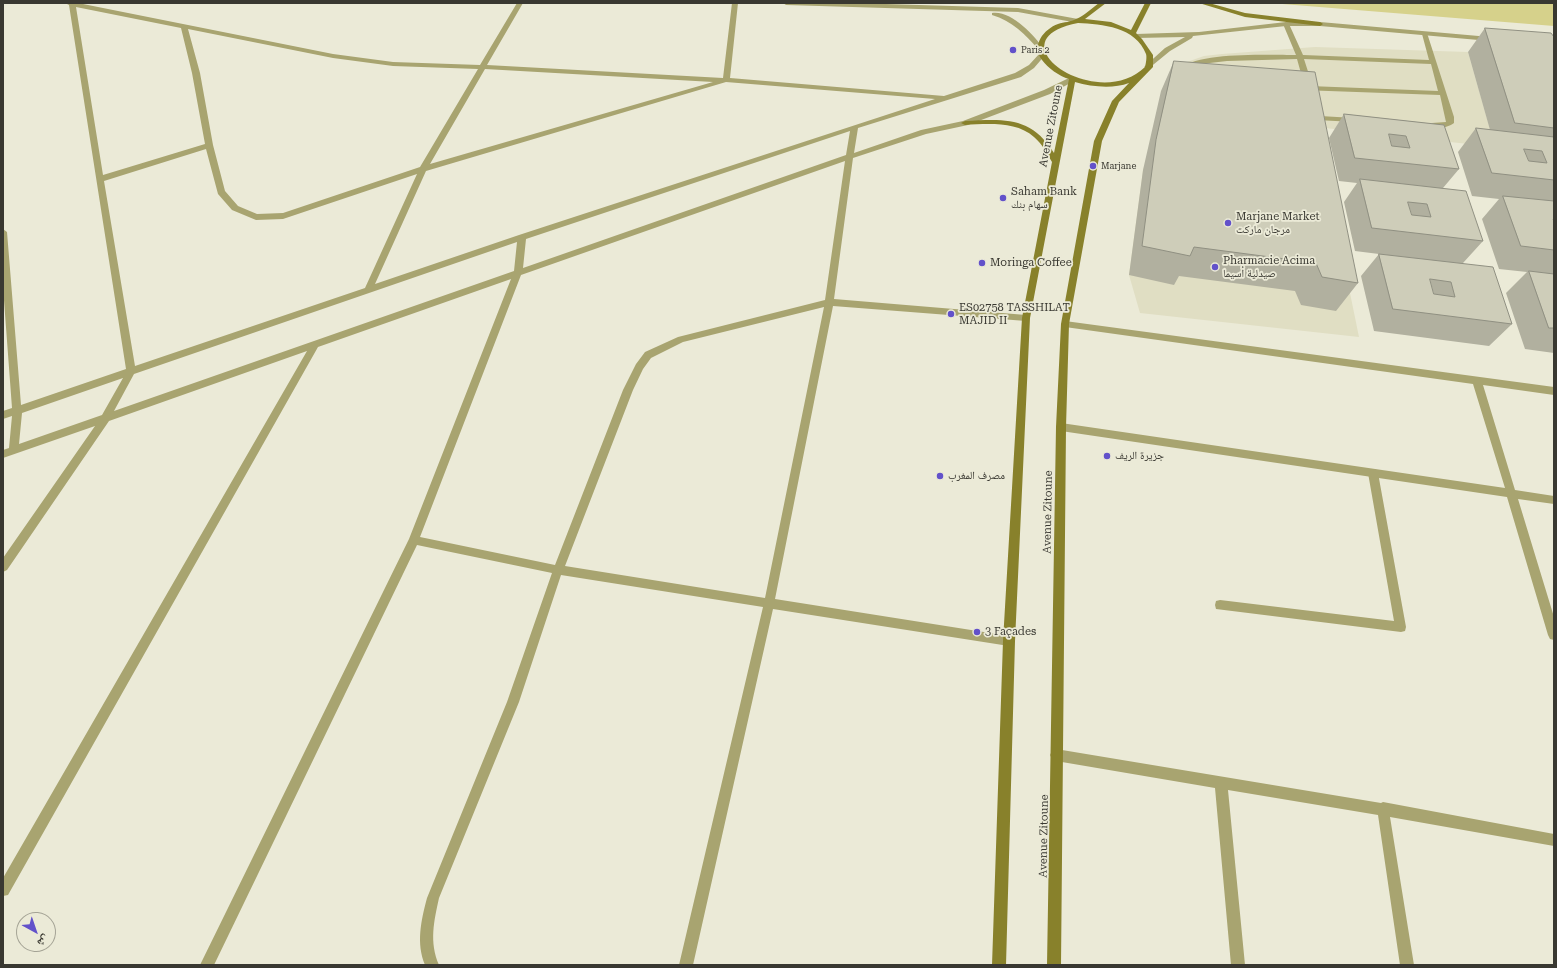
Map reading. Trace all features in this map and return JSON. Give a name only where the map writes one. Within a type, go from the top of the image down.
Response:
[{"type":"main road","points":[[1078,21],[1103,3]]},
{"type":"main road","points":[[1134,35],[1148,3]]},
{"type":"main road","points":[[1202,3],[1245,15],[1320,24]]},
{"type":"main road","points":[[1078,21],[1107,23],[1134,35],[1146,46],[1150,57],[1148,67],[1140,76],[1130,82],[1109,85],[1087,84],[1072,80],[1053,68],[1041,52],[1043,39],[1050,30],[1062,24],[1078,21]]},
{"type":"main road","name":"Avenue Zitoune","points":[[1054,965],[1061,427],[1065,324],[1098,141],[1116,100],[1140,76]]},
{"type":"main road","name":"Avenue Zitoune","points":[[999,965],[1009,641],[1026,318],[1072,80]]},
{"type":"main road","points":[[965,123],[998,122],[1025,128],[1043,141],[1057,163]]},
{"type":"street","points":[[3,567],[106,417],[131,371],[101,180],[70,3],[333,56],[394,64],[726,80],[947,97]]},
{"type":"street","points":[[368,290],[423,169],[481,67],[520,3]]},
{"type":"street","points":[[726,80],[735,3]]},
{"type":"street","points":[[786,3],[1018,10],[1078,21]]},
{"type":"street","points":[[3,415],[522,237],[854,127],[1018,75],[1029,70],[1038,62],[1041,52],[1019,24],[1006,17],[978,9]]},
{"type":"street","points":[[1134,35],[1199,34],[1286,24],[1320,24],[1496,39]]},
{"type":"street","points":[[1286,24],[1300,57],[1318,118],[1365,121]]},
{"type":"street","points":[[184,26],[196,73],[209,145],[221,192],[235,208],[256,217],[284,216],[423,169],[726,80]]},
{"type":"street","points":[[1148,67],[1164,50],[1178,42],[1199,34]]},
{"type":"street","points":[[1425,34],[1450,117],[1450,123],[1443,125],[1428,124]]},
{"type":"street","points":[[1182,76],[1187,66],[1209,60],[1300,57],[1433,62]]},
{"type":"street","points":[[3,454],[849,157],[924,132],[965,123],[1047,92],[1072,80]]},
{"type":"street","points":[[1294,88],[1311,96],[1443,93]]},
{"type":"street","points":[[686,965],[769,603],[829,302],[854,127]]},
{"type":"street","points":[[101,180],[209,145]]},
{"type":"street","points":[[3,232],[17,410],[14,450]]},
{"type":"street","points":[[207,965],[414,540],[518,273],[522,237]]},
{"type":"street","points":[[432,965],[426,945],[427,924],[433,898],[513,702],[558,570],[628,390],[639,367],[648,356],[681,339],[829,302],[1026,318]]},
{"type":"street","points":[[1065,324],[1554,391]]},
{"type":"street","points":[[3,890],[316,343]]},
{"type":"street","points":[[1477,380],[1554,634]]},
{"type":"street","points":[[1061,427],[1554,500]]},
{"type":"street","points":[[1220,605],[1401,627],[1373,473]]},
{"type":"street","points":[[414,540],[558,570],[1009,641]]},
{"type":"street","points":[[1056,755],[1221,784],[1383,808],[1554,840]]},
{"type":"street","points":[[1221,784],[1238,965]]},
{"type":"street","points":[[1383,808],[1407,965]]},
{"type":"shaded area","points":[[1270,3],[1554,3],[1554,26]]},
{"type":"shaded area","name":"Marjane Market مرجان ماركت","points":[[1315,47],[1468,52],[1495,147],[1316,127],[1359,337],[1140,313],[1129,275],[1143,170],[1181,64],[1204,56]]},
{"type":"building","points":[[1485,28],[1551,33],[1554,37],[1554,128],[1515,123]]},
{"type":"building","name":"Marjane Market مرجان ماركت","points":[[1174,61],[1315,72],[1358,283],[1322,277],[1316,263],[1194,247],[1190,256],[1142,246],[1156,140]]},
{"type":"building","points":[[1344,114],[1444,125],[1459,169],[1355,158]],"holes":[[[1389,134],[1406,136],[1410,148],[1392,146]]]},
{"type":"building","points":[[1476,128],[1554,137],[1554,180],[1492,173]],"holes":[[[1524,149],[1542,151],[1547,163],[1529,161]]]},
{"type":"building","points":[[1360,179],[1466,191],[1483,241],[1372,228]],"holes":[[[1408,202],[1427,204],[1431,217],[1412,215]]]},
{"type":"building","points":[[1503,196],[1554,201],[1554,250],[1521,246]]},
{"type":"building","points":[[1379,254],[1493,267],[1512,324],[1393,309]],"holes":[[[1430,279],[1451,282],[1455,297],[1434,294]]]},
{"type":"building","points":[[1529,271],[1554,274],[1554,328],[1549,328]]},
{"type":"place","name":"Paris 2","points":[[1013,50]]},
{"type":"place","name":"Marjane","points":[[1093,166]]},
{"type":"place","name":"Saham Bank سهام بنك","points":[[1003,198]]},
{"type":"place","name":"Marjane Market مرجان ماركت","points":[[1228,223]]},
{"type":"place","name":"Moringa Coffee","points":[[982,263]]},
{"type":"place","name":"Pharmacie Acima صيدلية أسيما","points":[[1215,267]]},
{"type":"place","name":"ES02758 TASSHILAT MAJID II","points":[[951,314]]},
{"type":"place","name":"جزيرة الريف","points":[[1107,456]]},
{"type":"place","name":"مصرف المغرب","points":[[940,476]]},
{"type":"place","name":"3 Façades","points":[[977,632]]}]
